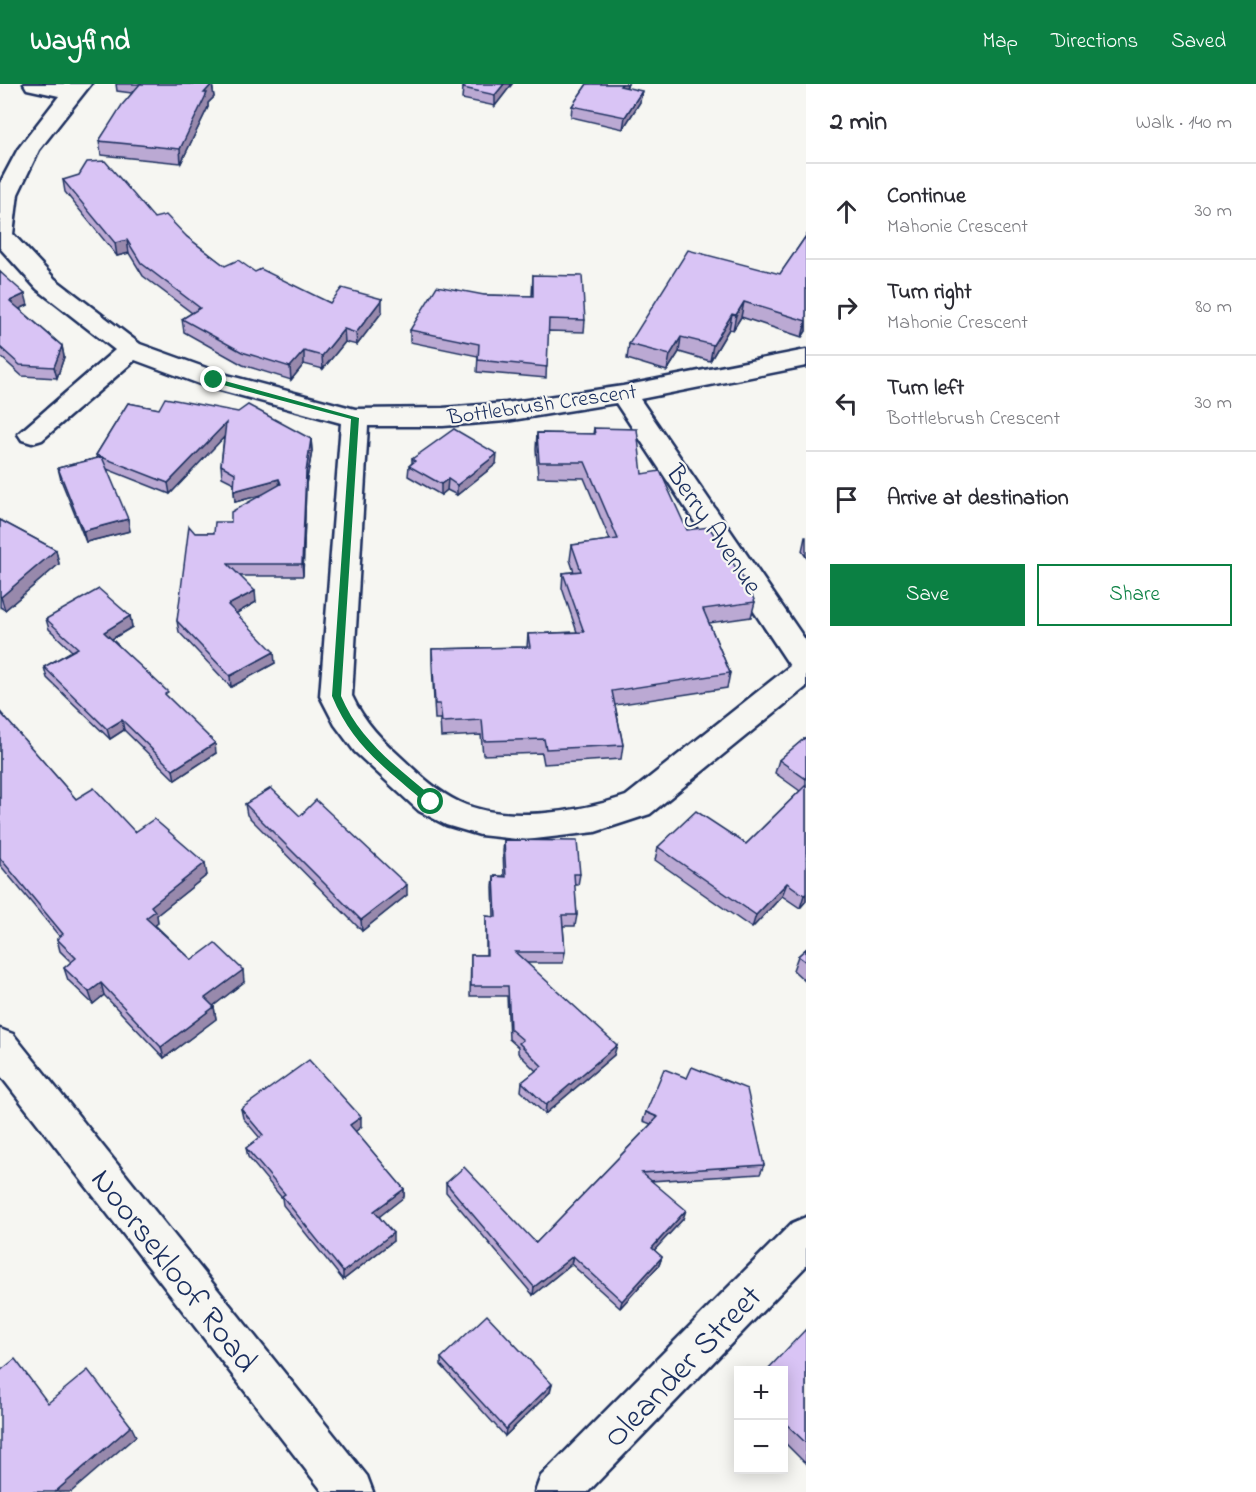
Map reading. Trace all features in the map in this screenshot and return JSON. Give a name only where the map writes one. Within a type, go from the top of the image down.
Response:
[{"type":"street","points":[[35,84],[75,88]]},
{"type":"street","name":"Bottlebrush Crescent","points":[[75,88],[29,150],[6,194],[0,235],[46,284],[131,350],[214,380],[355,418],[443,417],[506,412],[623,394],[806,358]]},
{"type":"street","points":[[32,434],[131,350]]},
{"type":"street","name":"Berry Avenue","points":[[623,394],[806,665]]},
{"type":"street","points":[[355,418],[336,696],[346,719],[362,742],[431,802],[456,815],[492,824],[532,826],[614,815],[638,805],[806,670]]},
{"type":"street","name":"Noorsekloof Road","points":[[0,1046],[351,1492]]},
{"type":"street","name":"Oleander Street","points":[[557,1492],[806,1237]]},
{"type":"building","points":[[140,84],[212,84],[204,93],[207,93],[180,149],[99,141],[122,105]]},
{"type":"building","points":[[466,84],[504,84],[495,95],[463,88]]},
{"type":"building","points":[[587,84],[622,84],[620,86],[642,91],[625,117],[572,106]]},
{"type":"building","points":[[105,161],[154,218],[166,215],[187,237],[225,266],[238,260],[255,272],[261,269],[330,303],[342,288],[382,299],[356,333],[344,329],[322,356],[304,351],[290,367],[242,352],[182,319],[200,308],[141,263],[127,240],[115,243],[63,180],[79,175],[87,162]]},
{"type":"building","points":[[806,236],[806,321],[744,302],[736,315],[732,314],[713,345],[681,337],[670,355],[629,344],[688,250],[780,274]]},
{"type":"building","points":[[0,272],[25,294],[10,301],[62,346],[54,367],[20,365],[0,347]]},
{"type":"building","points":[[533,275],[582,276],[585,320],[549,319],[547,367],[478,360],[479,344],[410,330],[437,286],[484,295],[533,296]]},
{"type":"building","points":[[165,398],[238,412],[248,405],[311,439],[306,472],[302,564],[228,564],[255,591],[228,605],[274,652],[230,676],[177,621],[189,526],[195,533],[214,533],[215,522],[231,522],[231,512],[281,484],[279,479],[234,491],[235,473],[221,465],[226,423],[168,483],[96,455],[128,403],[159,409]]},
{"type":"building","points":[[594,428],[637,429],[642,474],[660,471],[687,530],[709,527],[747,584],[755,602],[703,609],[730,673],[612,691],[623,745],[546,749],[544,739],[484,741],[482,720],[442,722],[440,704],[435,704],[432,649],[530,647],[528,634],[584,632],[563,573],[581,571],[572,545],[618,539],[585,462],[539,462],[537,433],[595,434]]},
{"type":"building","points":[[454,429],[497,454],[457,485],[448,479],[441,484],[409,466],[415,461],[412,459]]},
{"type":"building","points":[[102,457],[128,519],[83,531],[58,468]]},
{"type":"building","points":[[0,520],[56,550],[1,597],[0,596]]},
{"type":"building","points":[[99,589],[130,616],[104,632],[168,692],[165,694],[215,743],[173,770],[122,720],[107,729],[44,667],[78,648],[46,619]]},
{"type":"building","points":[[0,712],[76,799],[94,788],[135,832],[154,819],[205,863],[151,906],[155,911],[146,918],[192,960],[215,943],[243,970],[205,998],[214,1007],[161,1047],[101,983],[89,992],[64,968],[76,958],[57,939],[63,934],[0,858]]},
{"type":"building","points":[[806,737],[806,779],[779,760]]},
{"type":"building","points":[[806,785],[806,894],[804,895],[787,883],[756,915],[658,847],[696,811],[746,844]]},
{"type":"building","points":[[271,788],[300,816],[316,800],[407,885],[361,920],[245,804]]},
{"type":"building","points":[[504,840],[577,841],[580,874],[574,874],[577,915],[562,915],[565,952],[515,952],[617,1045],[546,1105],[522,1082],[542,1066],[519,1043],[523,1040],[510,1029],[508,986],[471,986],[471,955],[487,955],[486,916],[496,917],[494,876],[506,877]]},
{"type":"building","points":[[806,949],[806,962],[798,956]]},
{"type":"building","points":[[309,1060],[361,1117],[350,1125],[404,1189],[374,1211],[393,1233],[343,1272],[282,1196],[285,1194],[246,1148],[263,1135],[241,1109]]},
{"type":"building","points":[[692,1067],[747,1089],[764,1165],[642,1173],[686,1210],[652,1248],[662,1257],[622,1301],[573,1256],[534,1287],[446,1183],[464,1167],[536,1243],[658,1117],[646,1112],[664,1069],[687,1078]]},
{"type":"building","points":[[487,1315],[552,1384],[506,1429],[441,1358]]},
{"type":"building","points":[[806,1329],[806,1443],[788,1426],[788,1366],[771,1366]]},
{"type":"building","points":[[15,1359],[48,1403],[88,1370],[131,1426],[55,1492],[0,1492],[0,1371]]},
{"type":"route","points":[[214,380],[355,418],[336,696],[346,719],[362,742],[431,802]]}]
